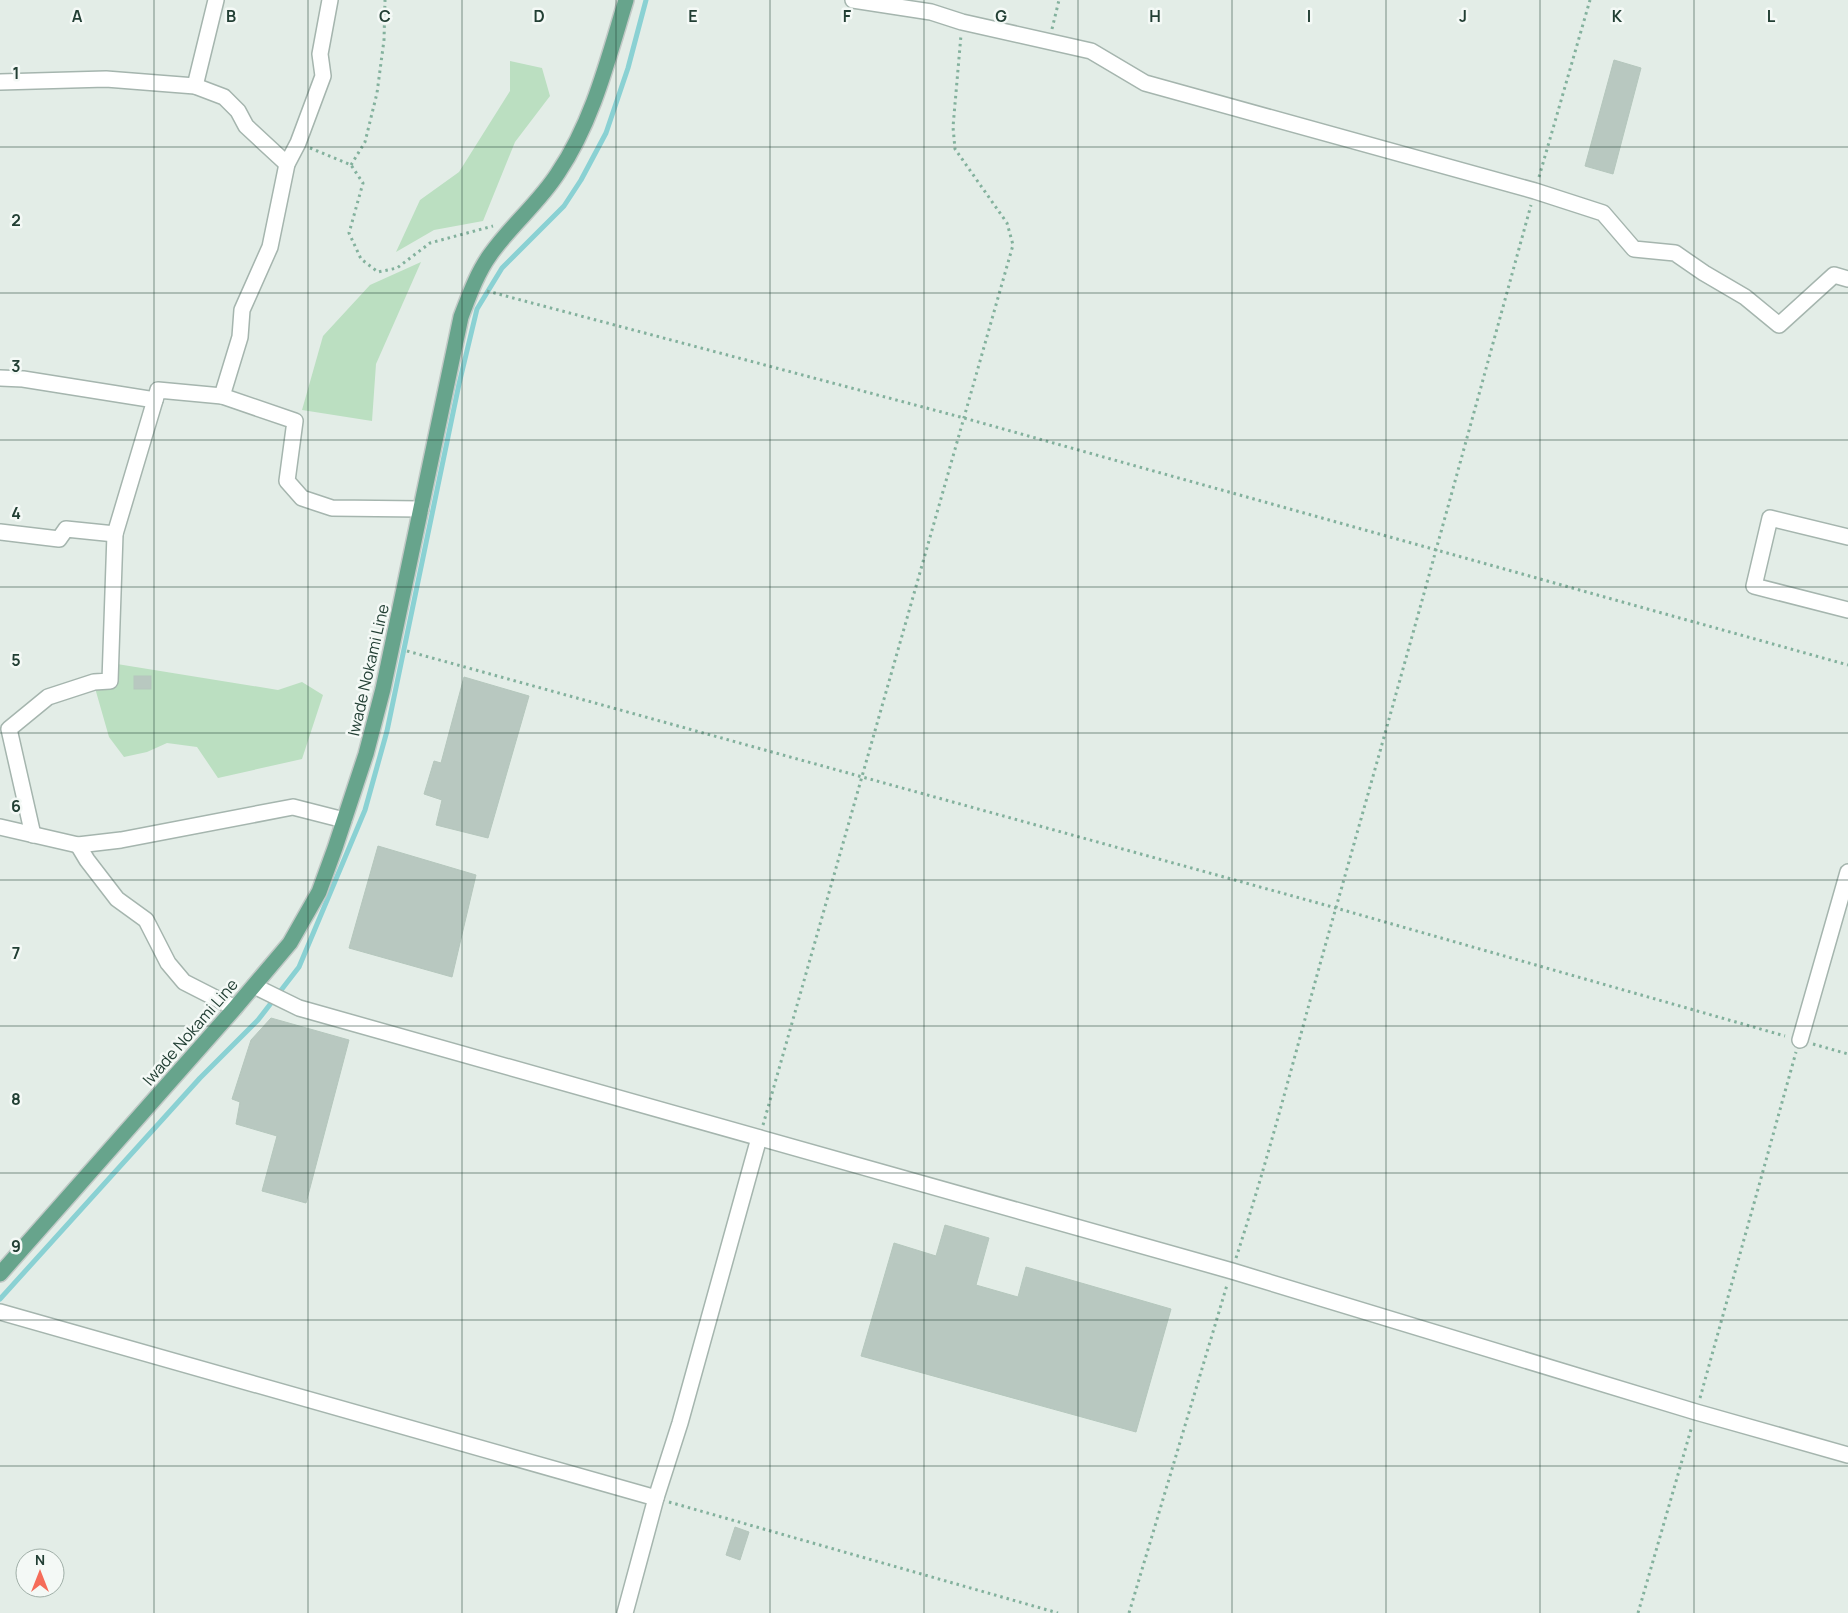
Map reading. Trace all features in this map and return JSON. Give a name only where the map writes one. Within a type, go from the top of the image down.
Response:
[{"type":"main road","name":"Iwade Nokami Line","points":[[0,1274],[290,943],[319,892],[366,754],[383,689],[460,317],[472,287],[489,255],[558,174],[583,129],[604,72],[626,0]]},
{"type":"street","points":[[195,86],[216,0]]},
{"type":"street","points":[[222,396],[240,337],[242,310],[270,246],[287,164],[298,143],[323,76],[320,54],[330,0]]},
{"type":"street","points":[[853,0],[932,12],[962,22],[1091,50],[1145,83],[1535,191],[1603,213],[1634,249],[1675,253],[1745,297],[1779,325],[1834,275],[1848,278]]},
{"type":"street","points":[[0,82],[106,79],[195,86],[224,97],[238,111],[246,126],[287,164]]},
{"type":"street","points":[[0,378],[23,379],[155,400]]},
{"type":"street","points":[[33,835],[9,729],[48,697],[94,682],[110,681],[115,534],[158,390],[222,396],[295,422],[287,481],[302,498],[332,508],[421,509]]},
{"type":"street","points":[[1848,537],[1770,518],[1754,586],[1848,610]]},
{"type":"street","points":[[0,532],[59,540],[66,529],[115,534]]},
{"type":"street","points":[[0,828],[78,845],[121,840],[293,807],[344,820]]},
{"type":"street","points":[[78,845],[117,899],[146,920],[168,963],[184,982],[235,1008]]},
{"type":"street","points":[[1800,1040],[1848,872]]},
{"type":"street","points":[[254,986],[299,1008],[1232,1271],[1696,1412],[1848,1455]]},
{"type":"street","points":[[625,1613],[759,1138]]},
{"type":"street","points":[[0,1312],[656,1498]]},
{"type":"path","points":[[351,165],[365,142],[378,93],[384,40],[384,0]]},
{"type":"path","points":[[1049,41],[1059,0]]},
{"type":"path","points":[[1129,1613],[1292,1072],[1535,191],[1590,0]]},
{"type":"path","points":[[759,1138],[1013,245],[1007,224],[956,149],[953,127],[962,22]]},
{"type":"path","points":[[298,143],[351,165],[363,183],[349,234],[361,259],[378,272],[397,268],[430,243],[492,226],[511,230]]},
{"type":"path","points":[[472,287],[964,418],[1848,665]]},
{"type":"path","points":[[392,646],[1336,908],[1848,1054]]},
{"type":"path","points":[[1638,1613],[1800,1040]]},
{"type":"path","points":[[656,1498],[1058,1613]]},
{"type":"green space","points":[[510,61],[542,68],[550,96],[515,142],[483,221],[434,230],[396,252],[420,200],[459,172],[510,91]]},
{"type":"green space","points":[[421,262],[376,364],[372,421],[302,410],[323,336],[370,285]]},
{"type":"green space","points":[[117,664],[278,690],[302,682],[323,695],[302,759],[218,778],[197,747],[167,743],[147,752],[124,757],[109,737],[95,688],[117,687]]},
{"type":"building","points":[[1614,60],[1641,68],[1613,174],[1585,166]]},
{"type":"building","points":[[134,676],[151,676],[151,689],[134,689]]},
{"type":"building","points":[[464,677],[529,696],[488,838],[436,825],[442,800],[424,794],[434,761],[441,763]]},
{"type":"building","points":[[378,846],[476,875],[452,977],[349,948]]},
{"type":"building","points":[[271,1018],[349,1040],[306,1203],[262,1191],[277,1136],[236,1124],[240,1102],[232,1099],[251,1040]]},
{"type":"building","points":[[945,1225],[989,1238],[976,1285],[1018,1297],[1026,1267],[1171,1309],[1136,1432],[861,1356],[894,1243],[936,1256]]},
{"type":"building","points":[[735,1527],[749,1532],[740,1560],[726,1555]]},
{"type":"waterway","points":[[0,1299],[200,1078],[258,1020],[299,967],[365,810],[387,731],[459,384],[477,309],[502,268],[564,206],[581,180],[606,133],[628,68],[646,0]]}]
